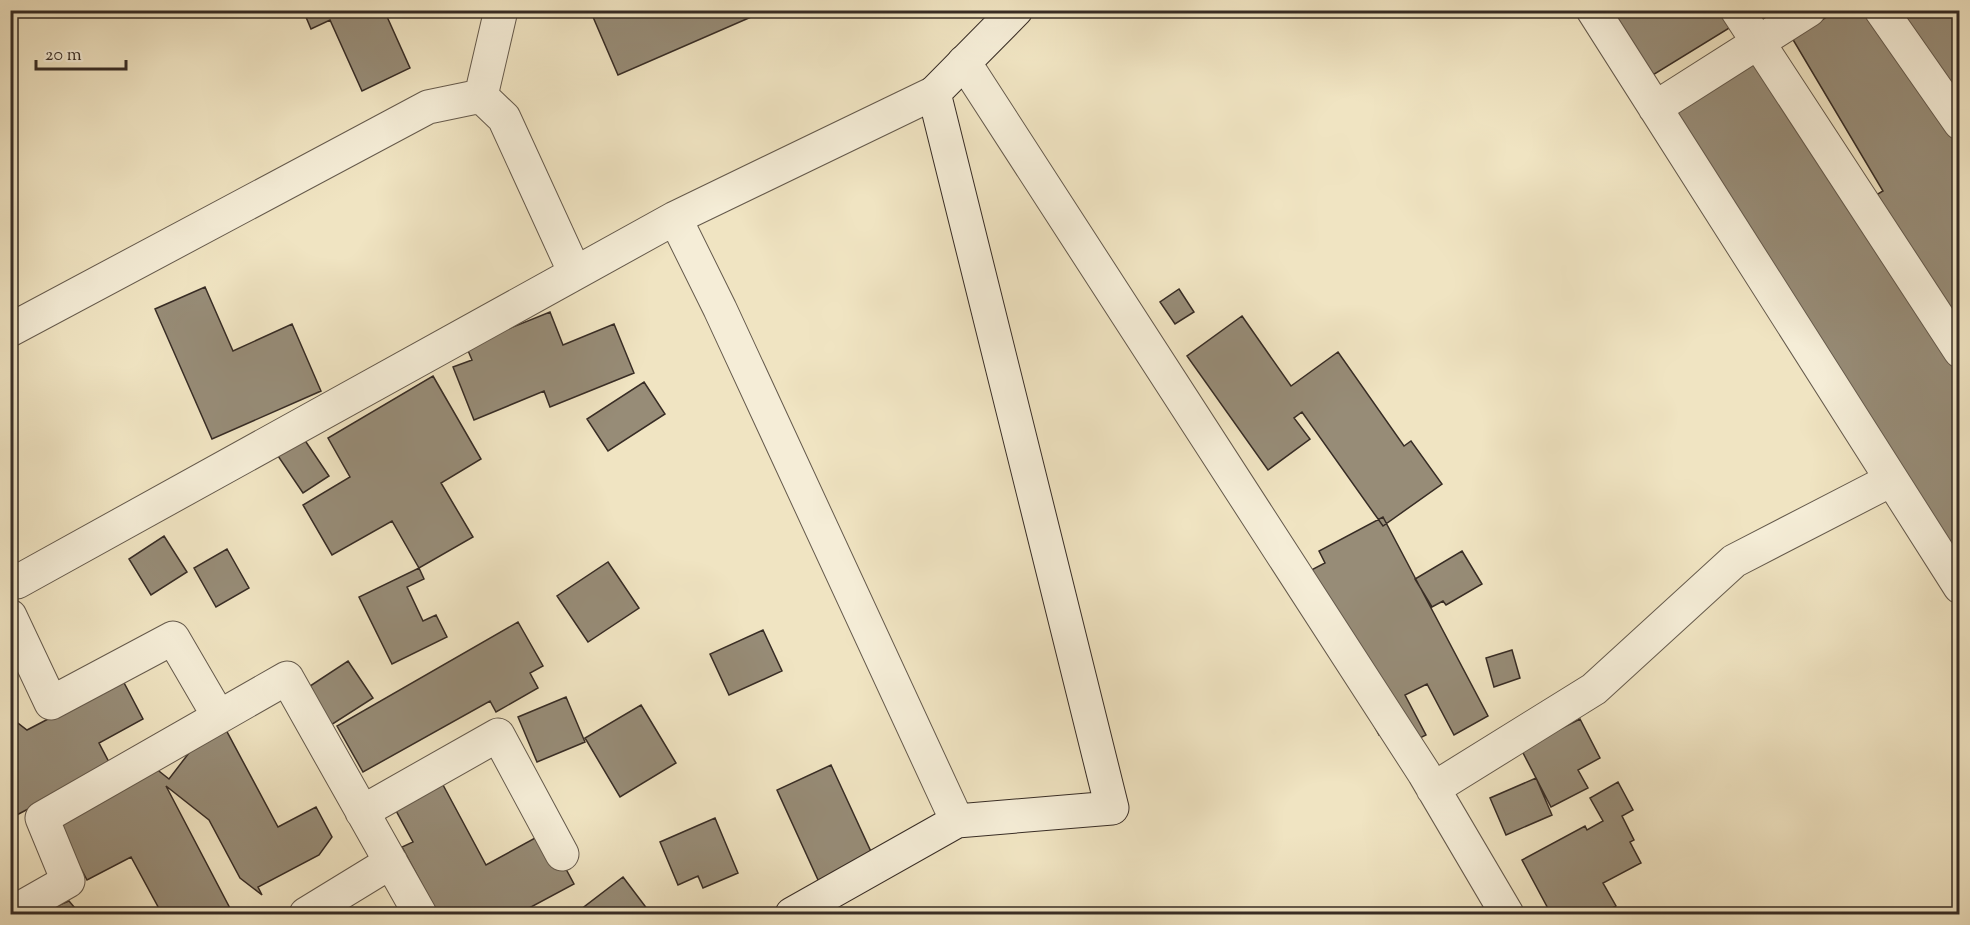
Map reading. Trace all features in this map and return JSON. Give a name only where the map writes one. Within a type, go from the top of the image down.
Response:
[{"type":"street","points":[[481,96],[501,10]]},
{"type":"street","points":[[10,582],[17,582],[675,218],[934,93],[1016,10]]},
{"type":"street","points":[[1593,10],[1959,587]]},
{"type":"street","points":[[1737,10],[1959,351]]},
{"type":"street","points":[[1655,108],[1809,10]]},
{"type":"street","points":[[1881,10],[1959,123]]},
{"type":"street","points":[[964,62],[1433,789],[1507,915]]},
{"type":"street","points":[[792,915],[957,821],[1112,808],[934,93]]},
{"type":"street","points":[[481,96],[504,118],[575,273]]},
{"type":"street","points":[[10,330],[428,107],[481,96]]},
{"type":"street","points":[[675,218],[720,309],[957,821]]},
{"type":"street","points":[[1433,789],[1594,689],[1734,561],[1891,480]]},
{"type":"street","points":[[10,616],[51,703],[173,638],[219,717]]},
{"type":"street","points":[[10,914],[68,881],[42,818],[287,678],[420,915]]},
{"type":"street","points":[[362,812],[498,735],[562,854]]},
{"type":"street","points":[[306,915],[391,862]]},
{"type":"building","points":[[303,10],[384,10],[410,68],[362,91],[330,20],[311,29]]},
{"type":"building","points":[[590,10],[767,10],[618,75]]},
{"type":"building","points":[[1607,10],[1732,10],[1739,22],[1648,78]]},
{"type":"building","points":[[1838,10],[1960,10],[1960,610],[1660,105],[1757,46],[1853,209],[1883,191],[1792,38]]},
{"type":"building","points":[[205,287],[233,351],[292,324],[321,391],[212,439],[155,309]]},
{"type":"building","points":[[1179,289],[1194,312],[1175,324],[1160,302]]},
{"type":"building","points":[[550,312],[563,345],[614,324],[634,373],[550,407],[544,391],[474,420],[453,367],[472,360],[466,346]]},
{"type":"building","points":[[1242,316],[1291,386],[1338,352],[1404,446],[1411,441],[1442,484],[1383,526],[1302,412],[1294,418],[1310,439],[1268,470],[1187,356]]},
{"type":"building","points":[[433,376],[481,459],[441,483],[473,537],[419,568],[392,521],[332,555],[303,505],[350,477],[328,438]]},
{"type":"building","points":[[644,382],[665,414],[608,451],[587,419]]},
{"type":"building","points":[[304,439],[329,476],[303,493],[278,456]]},
{"type":"building","points":[[1383,517],[1488,716],[1454,735],[1427,684],[1405,695],[1426,735],[1410,743],[1399,723],[1379,735],[1296,578],[1325,563],[1319,551]]},
{"type":"building","points":[[164,536],[187,572],[151,595],[129,559]]},
{"type":"building","points":[[227,549],[249,588],[216,607],[194,568]]},
{"type":"building","points":[[1462,551],[1482,584],[1446,605],[1443,601],[1432,607],[1415,579]]},
{"type":"building","points":[[608,562],[639,608],[588,642],[557,596]]},
{"type":"building","points":[[419,568],[424,579],[407,587],[423,621],[436,615],[447,637],[392,664],[359,597]]},
{"type":"building","points":[[518,622],[543,666],[530,673],[538,688],[496,712],[490,701],[363,772],[337,726]]},
{"type":"building","points":[[763,630],[782,671],[729,695],[710,654]]},
{"type":"building","points":[[1512,650],[1520,678],[1494,687],[1486,658]]},
{"type":"building","points":[[111,658],[143,719],[99,743],[111,766],[150,764],[169,779],[218,715],[278,827],[316,807],[332,837],[319,855],[258,887],[262,895],[240,878],[209,820],[166,786],[233,914],[162,914],[131,857],[87,880],[45,800],[13,817],[10,813],[10,717],[27,730],[77,704]]},
{"type":"building","points":[[348,661],[373,698],[331,725],[307,688]]},
{"type":"building","points":[[566,697],[585,742],[537,762],[518,717]]},
{"type":"building","points":[[641,705],[676,763],[620,797],[585,738]]},
{"type":"building","points":[[1580,719],[1600,758],[1578,770],[1588,788],[1551,807],[1521,749]]},
{"type":"building","points":[[831,765],[873,856],[819,882],[777,790]]},
{"type":"building","points":[[435,770],[486,865],[546,832],[574,884],[518,914],[438,914],[402,847],[413,842],[388,796]]},
{"type":"building","points":[[1536,778],[1552,815],[1506,835],[1490,798]]},
{"type":"building","points":[[1618,782],[1633,810],[1622,816],[1634,840],[1630,842],[1641,863],[1603,883],[1616,906],[1601,914],[1551,914],[1522,860],[1585,826],[1587,830],[1603,821],[1590,798]]},
{"type":"building","points":[[715,818],[738,873],[703,888],[698,876],[678,885],[660,842]]},
{"type":"building","points":[[623,877],[651,914],[583,914],[580,910]]},
{"type":"building","points":[[69,901],[80,914],[37,914]]}]
